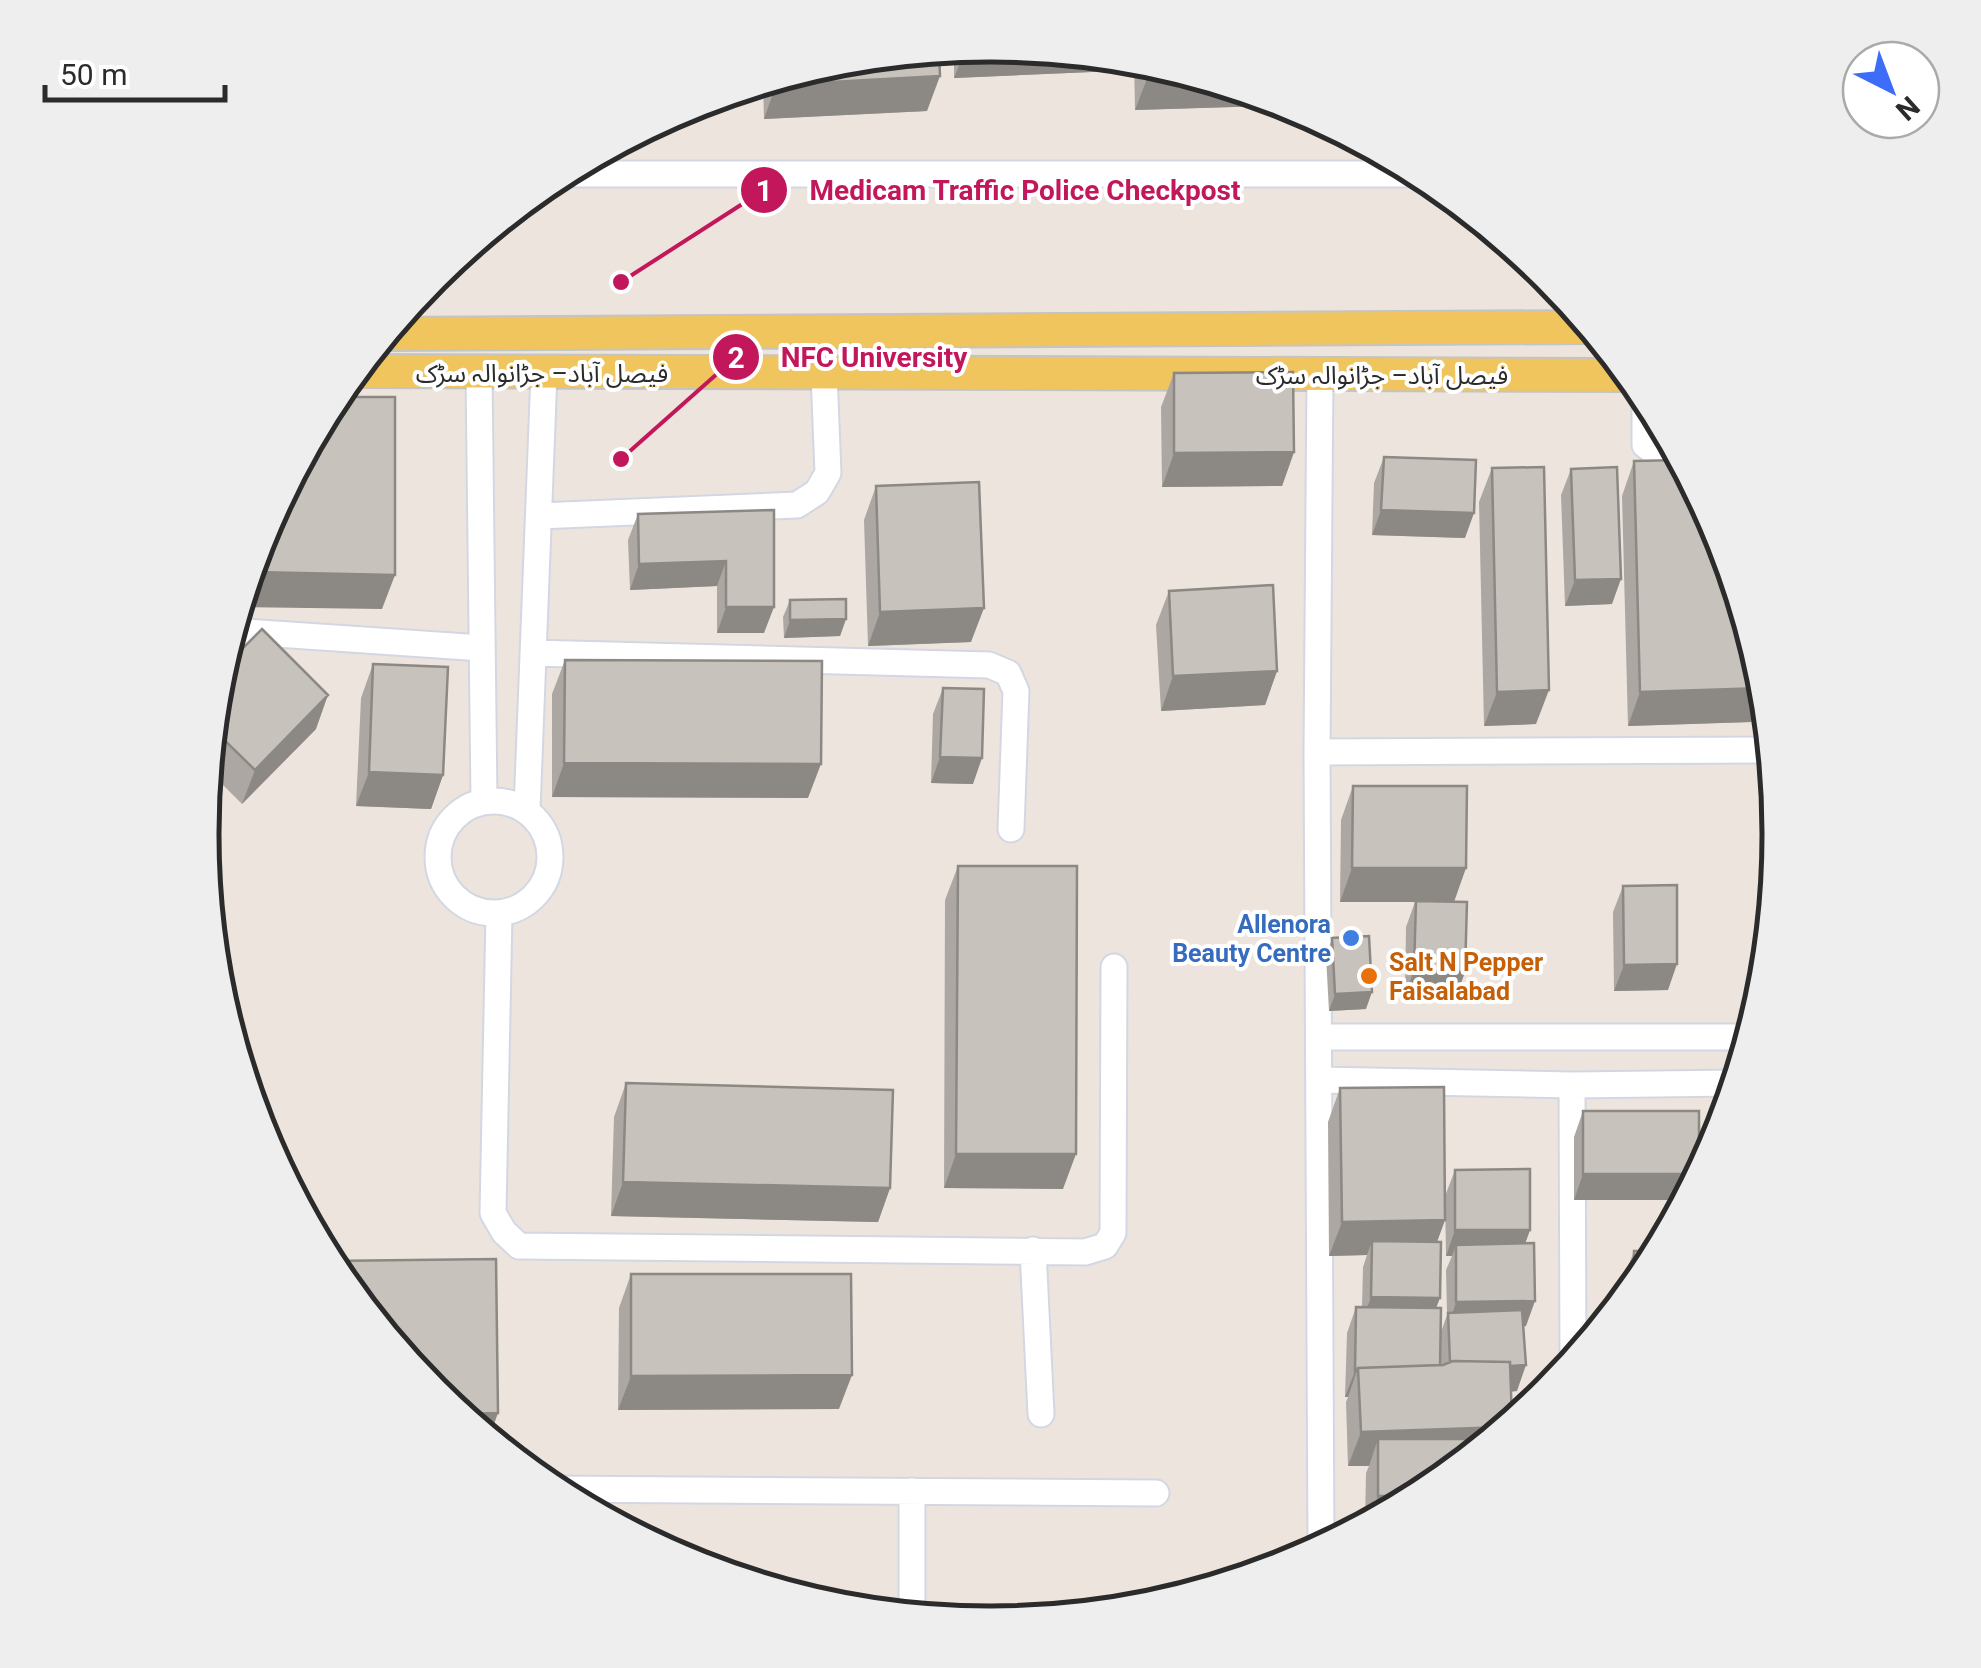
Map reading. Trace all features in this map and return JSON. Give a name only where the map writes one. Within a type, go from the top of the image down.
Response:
[{"type":"main road","name":"فیصل آباد– جڑانوالہ سڑک","points":[[403,334],[1572,326]]},
{"type":"main road","name":"فیصل آباد– جڑانوالہ سڑک","points":[[373,371],[1611,375]]},
{"type":"street","points":[[592,174],[1389,174]]},
{"type":"street","points":[[479,373],[484,801]]},
{"type":"street","points":[[526,810],[544,373]]},
{"type":"street","points":[[539,516],[797,505],[817,492],[828,472],[824,374]]},
{"type":"street","points":[[1320,374],[1317,752],[1322,1531]]},
{"type":"street","points":[[1645,426],[1645,445],[1661,452]]},
{"type":"street","points":[[246,632],[482,648]]},
{"type":"street","points":[[533,653],[988,665],[1008,673],[1016,691],[1010,829]]},
{"type":"street","points":[[1317,752],[1757,750]]},
{"type":"street","points":[[484,801],[506,802],[526,810],[544,831],[550,858],[543,884],[524,904],[499,913],[470,908],[448,890],[437,864],[441,836],[458,813],[484,801]]},
{"type":"street","points":[[499,913],[493,1213],[504,1232],[519,1246],[1085,1252],[1105,1246],[1112,1233],[1114,966]]},
{"type":"street","points":[[1319,1036],[1735,1037]]},
{"type":"street","points":[[1319,1080],[1572,1086],[1721,1083]]},
{"type":"street","points":[[1572,1086],[1573,1341]]},
{"type":"street","points":[[1033,1250],[1041,1414]]},
{"type":"street","points":[[585,1489],[1156,1493]]},
{"type":"street","points":[[912,1491],[912,1601]]},
{"type":"building","points":[[940,64],[940,76],[816,83]]},
{"type":"building","points":[[1293,372],[1294,452],[1174,453],[1174,373]]},
{"type":"building","points":[[355,397],[395,397],[395,575],[265,572],[299,493]]},
{"type":"building","points":[[1384,457],[1476,460],[1474,513],[1381,510]]},
{"type":"building","points":[[1665,460],[1682,493],[1721,586],[1748,689],[1640,692],[1634,461]]},
{"type":"building","points":[[1544,467],[1549,690],[1497,692],[1492,468]]},
{"type":"building","points":[[1617,467],[1621,579],[1575,580],[1571,469]]},
{"type":"building","points":[[979,482],[984,608],[880,612],[876,486]]},
{"type":"building","points":[[774,510],[774,607],[726,607],[726,561],[639,564],[638,514]]},
{"type":"building","points":[[1273,585],[1277,671],[1173,676],[1169,591]]},
{"type":"building","points":[[846,599],[846,619],[790,620],[790,600]]},
{"type":"building","points":[[262,629],[328,695],[255,770],[225,741],[242,649]]},
{"type":"building","points":[[565,660],[822,661],[821,764],[564,763]]},
{"type":"building","points":[[373,664],[448,667],[443,775],[369,772]]},
{"type":"building","points":[[943,688],[984,689],[982,758],[940,757]]},
{"type":"building","points":[[1353,786],[1467,786],[1466,868],[1352,868]]},
{"type":"building","points":[[958,866],[1077,866],[1076,1154],[956,1154]]},
{"type":"building","points":[[1677,885],[1677,964],[1624,965],[1623,886]]},
{"type":"building","points":[[1416,901],[1467,902],[1465,972],[1414,970]]},
{"type":"building","points":[[1369,936],[1372,992],[1335,994],[1332,938]]},
{"type":"building","points":[[626,1083],[893,1090],[890,1188],[623,1182]]},
{"type":"building","points":[[1444,1087],[1445,1220],[1342,1222],[1340,1088]]},
{"type":"building","points":[[1583,1111],[1699,1111],[1699,1138],[1682,1174],[1583,1174]]},
{"type":"building","points":[[1530,1169],[1530,1230],[1455,1230],[1455,1170]]},
{"type":"building","points":[[1372,1241],[1441,1242],[1440,1298],[1371,1297]]},
{"type":"building","points":[[1534,1243],[1535,1301],[1456,1302],[1456,1245]]},
{"type":"building","points":[[496,1259],[498,1413],[481,1413],[445,1380],[378,1304],[348,1261]]},
{"type":"building","points":[[631,1274],[851,1274],[852,1375],[631,1376]]},
{"type":"building","points":[[1356,1307],[1441,1308],[1440,1365],[1355,1371]]},
{"type":"building","points":[[1522,1310],[1526,1365],[1450,1362],[1448,1313]]},
{"type":"building","points":[[1453,1361],[1510,1362],[1511,1403],[1482,1428],[1361,1432],[1358,1368],[1443,1365]]},
{"type":"building","points":[[1378,1439],[1469,1439],[1419,1475],[1386,1496],[1378,1496]]},
{"type":"place","name":"Medicam Traffic Police Checkpost","points":[[621,282]]},
{"type":"place","name":"NFC University","points":[[621,459]]},
{"type":"place","name":"Allenora Beauty Centre","points":[[1351,938]]},
{"type":"place","name":"Salt N Pepper Faisalabad","points":[[1369,976]]}]
